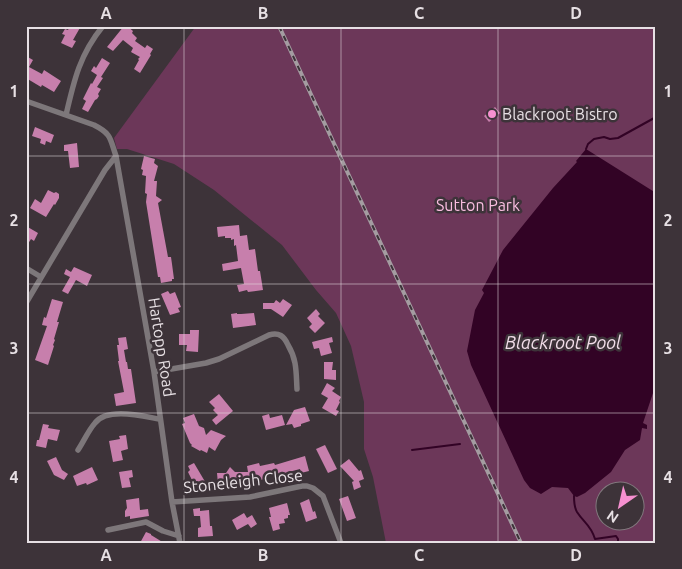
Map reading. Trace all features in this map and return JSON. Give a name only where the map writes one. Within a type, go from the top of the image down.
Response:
[{"type":"street","points":[[66,115],[73,84],[81,61],[93,38],[103,26]]},
{"type":"street","name":"Hartopp Road","points":[[26,101],[104,130],[108,134],[116,156],[154,372],[159,419],[179,540]]},
{"type":"street","points":[[26,303],[104,170],[116,156]]},
{"type":"street","points":[[26,268],[41,277]]},
{"type":"street","points":[[154,372],[219,359],[275,333],[285,338],[296,361],[296,389]]},
{"type":"street","points":[[78,450],[95,423],[104,416],[120,414],[159,419]]},
{"type":"street","name":"Stoneleigh Close","points":[[172,502],[250,497],[276,490],[307,486],[324,496],[341,543]]},
{"type":"street","points":[[108,530],[146,522],[179,540]]},
{"type":"green space","name":"Sutton Park","points":[[196,26],[656,26],[656,543],[386,543],[373,477],[364,449],[364,402],[351,346],[336,313],[282,245],[214,190],[174,164],[127,149],[117,149],[114,138]]},
{"type":"water","name":"Blackroot Pool","points":[[586,149],[656,193],[656,384],[643,423],[647,425],[647,429],[642,428],[640,440],[625,450],[611,472],[599,482],[594,482],[594,486],[577,497],[568,488],[552,487],[541,494],[530,488],[524,480],[471,365],[467,351],[475,310],[484,293],[482,290],[503,250]]},
{"type":"building","points":[[70,26],[81,26],[73,40],[76,41],[72,48],[61,43],[65,35],[62,34]]},
{"type":"building","points":[[124,26],[133,31],[132,33],[137,38],[135,41],[145,48],[147,45],[153,49],[140,73],[134,69],[140,57],[131,52],[133,48],[123,40],[113,51],[107,47]]},
{"type":"building","points":[[26,56],[33,60],[29,67],[42,74],[44,70],[61,81],[54,92],[26,78]]},
{"type":"building","points":[[102,58],[110,63],[97,87],[101,89],[98,94],[99,96],[88,112],[82,109],[86,101],[83,99],[97,75],[91,71],[94,66],[96,68]]},
{"type":"building","name":"Blackroot Bistro","points":[[495,107],[500,113],[489,122],[484,116]]},
{"type":"building","points":[[35,127],[54,135],[51,143],[46,141],[45,145],[40,143],[41,139],[32,136]]},
{"type":"building","points":[[77,143],[79,167],[70,168],[68,151],[64,151],[64,145]]},
{"type":"building","points":[[144,156],[155,159],[154,163],[158,166],[154,181],[157,181],[156,196],[162,200],[158,203],[168,257],[171,257],[172,264],[174,279],[161,283],[160,277],[158,277],[146,202],[146,176],[142,175],[143,170],[141,169]]},
{"type":"building","points":[[48,190],[59,194],[59,198],[46,217],[30,208],[35,199],[41,203]]},
{"type":"building","points":[[239,225],[240,236],[247,235],[249,250],[255,249],[263,290],[239,292],[237,285],[244,284],[241,268],[223,271],[222,264],[238,261],[236,245],[234,246],[234,239],[225,238],[225,236],[218,237],[217,227]]},
{"type":"building","points":[[26,226],[38,233],[34,241],[31,239],[26,247]]},
{"type":"building","points":[[74,267],[92,275],[87,286],[76,280],[68,294],[62,291],[70,277],[64,274],[66,269],[71,272]]},
{"type":"building","points":[[168,291],[170,294],[175,292],[181,307],[178,308],[180,312],[170,315],[161,294]]},
{"type":"building","points":[[52,299],[63,302],[48,365],[35,360],[47,326],[42,325],[44,317],[46,318]]},
{"type":"building","points":[[283,299],[292,305],[283,317],[271,309],[263,309],[263,303],[274,303],[276,300],[280,303]]},
{"type":"building","points":[[316,309],[320,314],[318,316],[325,323],[315,333],[309,327],[312,324],[307,318]]},
{"type":"building","points":[[254,313],[256,325],[233,328],[231,314]]},
{"type":"building","points":[[190,330],[199,330],[198,352],[186,351],[187,345],[179,345],[179,334],[190,334]]},
{"type":"building","points":[[126,337],[128,349],[124,350],[128,369],[131,369],[136,403],[116,406],[114,394],[124,392],[118,361],[118,338]]},
{"type":"building","points":[[332,337],[333,342],[329,343],[332,353],[321,356],[319,348],[314,349],[312,342]]},
{"type":"building","points":[[324,362],[333,362],[332,370],[336,370],[336,380],[324,379]]},
{"type":"building","points":[[327,383],[335,388],[332,391],[341,397],[336,410],[339,411],[336,416],[322,408],[328,398],[321,394]]},
{"type":"building","points":[[219,394],[233,411],[216,425],[212,420],[218,415],[213,410],[215,408],[209,402]]},
{"type":"building","points":[[305,407],[310,421],[294,428],[292,424],[286,425],[294,410]]},
{"type":"building","points":[[194,414],[199,426],[204,428],[206,435],[211,430],[226,436],[221,440],[215,451],[209,447],[207,453],[191,446],[182,424],[185,423],[183,418]]},
{"type":"building","points":[[269,414],[270,418],[282,415],[285,425],[266,430],[262,416]]},
{"type":"building","points":[[43,424],[49,425],[48,428],[60,430],[57,441],[48,439],[46,448],[36,446]]},
{"type":"building","points":[[126,435],[128,449],[121,451],[123,460],[113,462],[109,441],[120,439],[119,436]]},
{"type":"building","points":[[325,445],[337,469],[328,473],[316,449]]},
{"type":"building","points":[[305,456],[309,471],[301,473],[300,469],[265,477],[265,479],[247,483],[247,486],[240,486],[240,481],[218,484],[217,473],[226,473],[230,467],[235,472],[248,472],[247,466],[259,463],[260,466],[274,463],[275,465]]},
{"type":"building","points":[[56,457],[62,470],[68,474],[64,480],[54,475],[47,461]]},
{"type":"building","points":[[349,459],[359,471],[361,470],[364,479],[359,481],[361,487],[354,490],[352,482],[354,481],[340,466]]},
{"type":"building","points":[[194,463],[207,485],[199,489],[188,472],[190,470],[188,466]]},
{"type":"building","points":[[92,467],[98,480],[87,485],[86,483],[77,486],[73,476]]},
{"type":"building","points":[[132,470],[133,477],[129,478],[131,487],[122,488],[119,472]]},
{"type":"building","points":[[348,496],[356,518],[347,521],[339,499]]},
{"type":"building","points":[[139,498],[140,510],[148,509],[149,516],[130,519],[130,516],[125,517],[126,500]]},
{"type":"building","points":[[309,499],[317,518],[306,522],[300,503]]},
{"type":"building","points":[[287,503],[290,515],[284,519],[285,523],[279,524],[280,529],[273,531],[269,517],[271,517],[269,508]]},
{"type":"building","points":[[200,508],[200,511],[209,510],[213,536],[198,537],[198,528],[201,527],[200,516],[194,516],[193,509]]},
{"type":"building","points":[[244,513],[247,518],[252,515],[257,524],[251,528],[248,524],[237,530],[232,520]]},
{"type":"building","points":[[146,532],[151,534],[164,543],[140,543]]},
{"type":"waterway","points":[[586,149],[588,144],[594,139],[604,137],[610,139],[618,138],[656,117]]},
{"type":"waterway","points":[[412,450],[460,444]]},
{"type":"waterway","points":[[574,496],[576,510],[589,527],[595,539],[616,536],[618,543]]},
{"type":"railway","points":[[279,26],[521,543]]},
{"type":"place","name":"Blackroot Bistro","points":[[492,114]]}]
